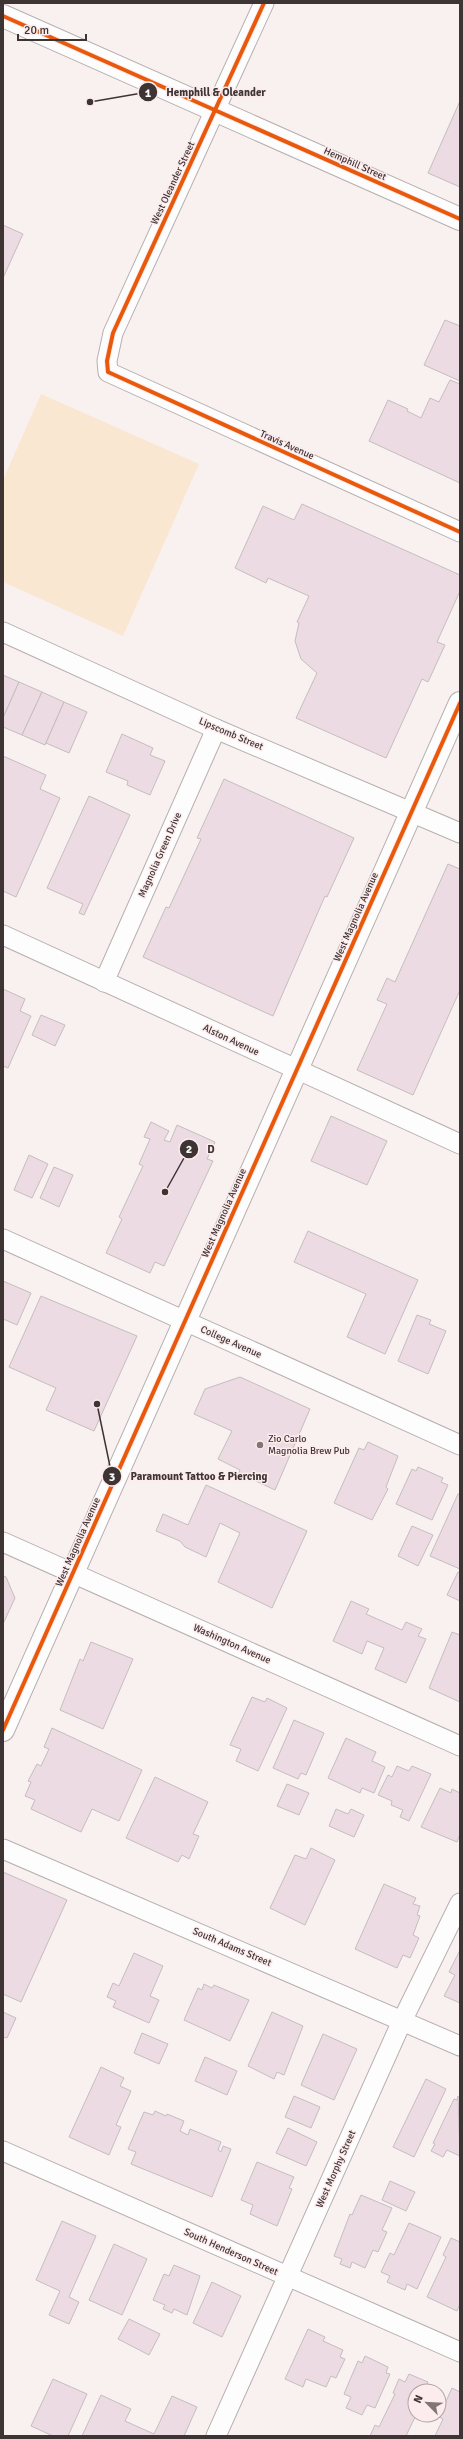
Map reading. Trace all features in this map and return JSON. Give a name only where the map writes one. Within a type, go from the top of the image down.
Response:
[{"type":"street","name":"West Oleander Street","points":[[108,372],[107,361],[113,333],[264,3]]},
{"type":"street","name":"Hemphill Street","points":[[3,16],[460,219]]},
{"type":"street","name":"Travis Avenue","points":[[108,372],[460,532]]},
{"type":"street","name":"Lipscomb Street","points":[[3,632],[216,729],[460,833]]},
{"type":"street","name":"West Magnolia Avenue","points":[[3,1730],[460,703]]},
{"type":"street","name":"Magnolia Green Drive","points":[[104,982],[216,729]]},
{"type":"street","name":"Alston Avenue","points":[[3,935],[460,1144]]},
{"type":"street","name":"College Avenue","points":[[3,1239],[460,1445]]},
{"type":"street","name":"Washington Avenue","points":[[3,1542],[460,1746]]},
{"type":"street","name":"South Adams Street","points":[[3,1849],[460,2046]]},
{"type":"street","name":"West Morphy Street","points":[[216,2436],[402,2021],[460,1903]]},
{"type":"street","name":"South Henderson Street","points":[[3,2151],[460,2352]]},
{"type":"shaded area","points":[[41,394],[199,464],[123,636],[3,582],[3,480]]},
{"type":"building","points":[[460,101],[460,187],[428,173]]},
{"type":"building","points":[[3,225],[23,234],[3,278]]},
{"type":"building","points":[[445,320],[460,326],[460,381],[424,365]]},
{"type":"building","points":[[450,380],[460,384],[460,483],[369,441],[388,400],[408,409],[407,411],[421,418],[430,398],[439,402]]},
{"type":"building","points":[[302,504],[460,575],[460,591],[437,642],[445,645],[428,682],[422,679],[386,758],[296,718],[317,673],[301,659],[295,641],[299,623],[297,622],[309,596],[268,578],[266,583],[235,568],[263,506],[294,520]]},
{"type":"building","points":[[3,675],[19,682],[3,718]]},
{"type":"building","points":[[19,682],[42,692],[22,735],[3,727],[3,718]]},
{"type":"building","points":[[42,692],[64,702],[45,745],[22,735]]},
{"type":"building","points":[[64,702],[87,712],[69,753],[46,743]]},
{"type":"building","points":[[122,734],[153,748],[150,755],[165,761],[150,795],[127,785],[128,781],[106,772]]},
{"type":"building","points":[[3,756],[46,775],[40,789],[60,798],[16,897],[3,891]]},
{"type":"building","points":[[224,779],[354,838],[327,897],[325,896],[273,1016],[143,957],[166,907],[169,908],[201,839],[197,838]]},
{"type":"building","points":[[89,796],[130,815],[84,915],[79,913],[83,904],[47,888]]},
{"type":"building","points":[[448,864],[460,869],[460,990],[413,1095],[357,1070],[387,1004],[377,1000],[387,978],[395,982]]},
{"type":"building","points":[[3,989],[25,999],[20,1011],[31,1016],[8,1068],[3,1066]]},
{"type":"building","points":[[41,1015],[65,1025],[55,1046],[32,1035]]},
{"type":"building","points":[[331,1116],[387,1141],[367,1185],[311,1161]]},
{"type":"building","points":[[151,1122],[169,1131],[164,1140],[170,1142],[177,1125],[215,1142],[207,1159],[213,1161],[164,1266],[155,1262],[150,1273],[106,1253],[122,1219],[119,1217],[143,1166],[139,1164],[150,1139],[144,1137]]},
{"type":"building","points":[[29,1155],[48,1164],[32,1198],[14,1190]]},
{"type":"building","points":[[54,1167],[73,1175],[59,1207],[40,1198]]},
{"type":"building","points":[[308,1231],[418,1280],[385,1354],[347,1337],[366,1294],[294,1262]]},
{"type":"building","points":[[3,1281],[31,1293],[17,1325],[3,1319]]},
{"type":"building","points":[[41,1296],[137,1336],[94,1431],[46,1410],[56,1388],[9,1367]]},
{"type":"building","points":[[417,1315],[431,1320],[429,1324],[446,1331],[428,1374],[398,1361]]},
{"type":"building","name":"Zio Carlo Magnolia Brew Pub","points":[[240,1377],[310,1409],[275,1490],[239,1473],[240,1470],[218,1459],[232,1431],[194,1414],[205,1389]]},
{"type":"building","points":[[368,1442],[398,1456],[386,1487],[388,1489],[372,1520],[334,1503],[359,1448],[364,1450]]},
{"type":"building","points":[[418,1467],[443,1478],[441,1482],[448,1485],[432,1520],[396,1504],[412,1469],[416,1471]]},
{"type":"building","points":[[206,1485],[307,1531],[272,1608],[218,1582],[240,1533],[220,1523],[206,1557],[185,1547],[180,1541],[156,1531],[163,1514],[188,1525]]},
{"type":"building","points":[[458,1494],[460,1494],[460,1569],[430,1556]]},
{"type":"building","points":[[412,1526],[433,1535],[418,1566],[398,1556]]},
{"type":"building","points":[[458,1572],[460,1573],[460,1601],[447,1595]]},
{"type":"building","points":[[3,1576],[6,1577],[15,1598],[3,1624]]},
{"type":"building","points":[[351,1601],[369,1609],[366,1614],[402,1630],[406,1622],[422,1629],[418,1636],[426,1639],[406,1683],[375,1669],[384,1648],[367,1641],[362,1654],[333,1641]]},
{"type":"building","points":[[452,1632],[460,1635],[460,1702],[429,1688]]},
{"type":"building","points":[[91,1642],[133,1659],[103,1729],[60,1710],[80,1659],[83,1661]]},
{"type":"building","points":[[252,1697],[265,1702],[267,1698],[287,1708],[258,1771],[236,1761],[241,1749],[230,1745]]},
{"type":"building","points":[[294,1720],[324,1733],[306,1775],[301,1773],[298,1779],[273,1768]]},
{"type":"building","points":[[52,1728],[142,1770],[119,1821],[92,1809],[81,1832],[31,1809],[35,1800],[25,1796],[31,1782],[28,1781],[37,1764],[41,1766],[49,1749],[44,1747]]},
{"type":"building","points":[[346,1738],[376,1752],[372,1761],[385,1767],[374,1793],[362,1788],[360,1793],[328,1778]]},
{"type":"building","points":[[397,1766],[409,1771],[412,1766],[431,1774],[409,1821],[400,1817],[403,1810],[391,1805],[392,1801],[378,1795],[388,1775],[392,1777]]},
{"type":"building","points":[[155,1777],[208,1802],[193,1834],[199,1836],[189,1859],[182,1855],[178,1862],[126,1838]]},
{"type":"building","points":[[287,1784],[309,1793],[299,1815],[277,1806]]},
{"type":"building","points":[[440,1788],[451,1793],[452,1789],[460,1793],[460,1834],[457,1842],[421,1827]]},
{"type":"building","points":[[336,1809],[348,1814],[351,1809],[364,1815],[354,1837],[329,1826]]},
{"type":"building","points":[[311,1848],[335,1860],[305,1925],[270,1908],[295,1855],[306,1859]]},
{"type":"building","points":[[3,1872],[67,1900],[21,2002],[3,1994]]},
{"type":"building","points":[[384,1884],[416,1898],[413,1904],[420,1906],[417,1915],[420,1916],[413,1935],[419,1938],[410,1958],[403,1955],[397,1968],[355,1949]]},
{"type":"building","points":[[460,1950],[460,2003],[444,1996],[455,1975],[449,1972]]},
{"type":"building","points":[[134,1953],[163,1966],[150,1996],[159,2000],[149,2023],[113,2007],[116,2001],[107,1997],[113,1983],[119,1986]]},
{"type":"building","points":[[204,1984],[212,1988],[214,1985],[249,2000],[230,2041],[184,2020],[198,1988],[202,1990]]},
{"type":"building","points":[[3,2012],[16,2018],[7,2038],[3,2037]]},
{"type":"building","points":[[272,2012],[303,2026],[284,2075],[277,2072],[274,2079],[248,2066]]},
{"type":"building","points":[[142,2033],[168,2044],[159,2064],[134,2053]]},
{"type":"building","points":[[323,2034],[357,2049],[334,2100],[301,2085]]},
{"type":"building","points":[[205,2057],[237,2071],[227,2095],[195,2081]]},
{"type":"building","points":[[101,2067],[124,2078],[120,2086],[131,2091],[116,2125],[121,2127],[109,2155],[69,2137]]},
{"type":"building","points":[[426,2079],[446,2089],[414,2157],[393,2147]]},
{"type":"building","points":[[294,2096],[320,2107],[311,2128],[285,2117]]},
{"type":"building","points":[[458,2096],[460,2156],[447,2150],[443,2157],[431,2151],[435,2144],[433,2143],[454,2099],[457,2100]]},
{"type":"building","points":[[155,2111],[184,2121],[180,2131],[188,2135],[190,2129],[221,2142],[218,2150],[221,2152],[223,2146],[231,2149],[212,2197],[131,2164],[136,2152],[128,2149],[144,2112],[153,2115]]},
{"type":"building","points":[[288,2128],[317,2142],[306,2166],[276,2153]]},
{"type":"building","points":[[257,2162],[294,2177],[289,2188],[292,2189],[277,2226],[250,2214],[253,2205],[241,2200]]},
{"type":"building","points":[[390,2181],[415,2192],[406,2211],[382,2200]]},
{"type":"building","points":[[361,2195],[392,2208],[382,2230],[387,2232],[378,2252],[373,2250],[365,2268],[352,2262],[350,2268],[340,2264],[342,2259],[334,2256],[350,2214],[352,2215]]},
{"type":"building","points":[[62,2221],[96,2236],[69,2297],[79,2302],[69,2324],[49,2315],[60,2291],[36,2280]]},
{"type":"building","points":[[409,2223],[441,2237],[417,2289],[407,2284],[405,2290],[387,2282],[390,2276],[381,2272],[390,2253],[394,2255]]},
{"type":"building","points":[[451,2238],[460,2242],[460,2304],[457,2311],[427,2297],[446,2257],[443,2255]]},
{"type":"building","points":[[114,2244],[147,2259],[122,2315],[89,2300]]},
{"type":"building","points":[[174,2265],[200,2276],[187,2315],[174,2309],[172,2313],[163,2309],[165,2305],[153,2300],[164,2274],[169,2276]]},
{"type":"building","points":[[212,2282],[241,2296],[222,2337],[193,2323]]},
{"type":"building","points":[[129,2319],[160,2334],[149,2355],[118,2339]]},
{"type":"building","points":[[308,2329],[325,2337],[323,2341],[343,2350],[340,2357],[345,2359],[336,2378],[331,2376],[326,2387],[306,2379],[303,2387],[285,2379]]},
{"type":"building","points":[[365,2356],[388,2367],[386,2373],[390,2374],[375,2408],[367,2405],[362,2415],[346,2408],[351,2397],[344,2394],[358,2361],[362,2363]]},
{"type":"building","points":[[409,2374],[428,2382],[407,2383],[407,2423],[412,2423],[406,2436],[370,2436],[375,2425],[379,2427],[395,2394],[393,2393],[399,2379],[405,2382]]},
{"type":"building","points":[[53,2379],[87,2394],[68,2436],[53,2436],[31,2426]]},
{"type":"building","points":[[452,2388],[460,2392],[460,2436],[435,2436],[441,2423],[447,2423],[447,2399]]},
{"type":"building","points":[[101,2395],[131,2409],[125,2421],[154,2434],[172,2396],[197,2407],[184,2436],[82,2436]]},
{"type":"cycle path","points":[[264,3],[113,333],[107,361],[108,372],[460,532]]},
{"type":"cycle path","points":[[3,16],[460,219]]},
{"type":"cycle path","points":[[3,1730],[460,703]]},
{"type":"place","name":"Hemphill & Oleander","points":[[90,102]]},
{"type":"place","name":"D","points":[[165,1192]]},
{"type":"place","name":"Paramount Tattoo & Piercing","points":[[97,1404]]},
{"type":"place","name":"Zio Carlo Magnolia Brew Pub","points":[[260,1445]]}]
